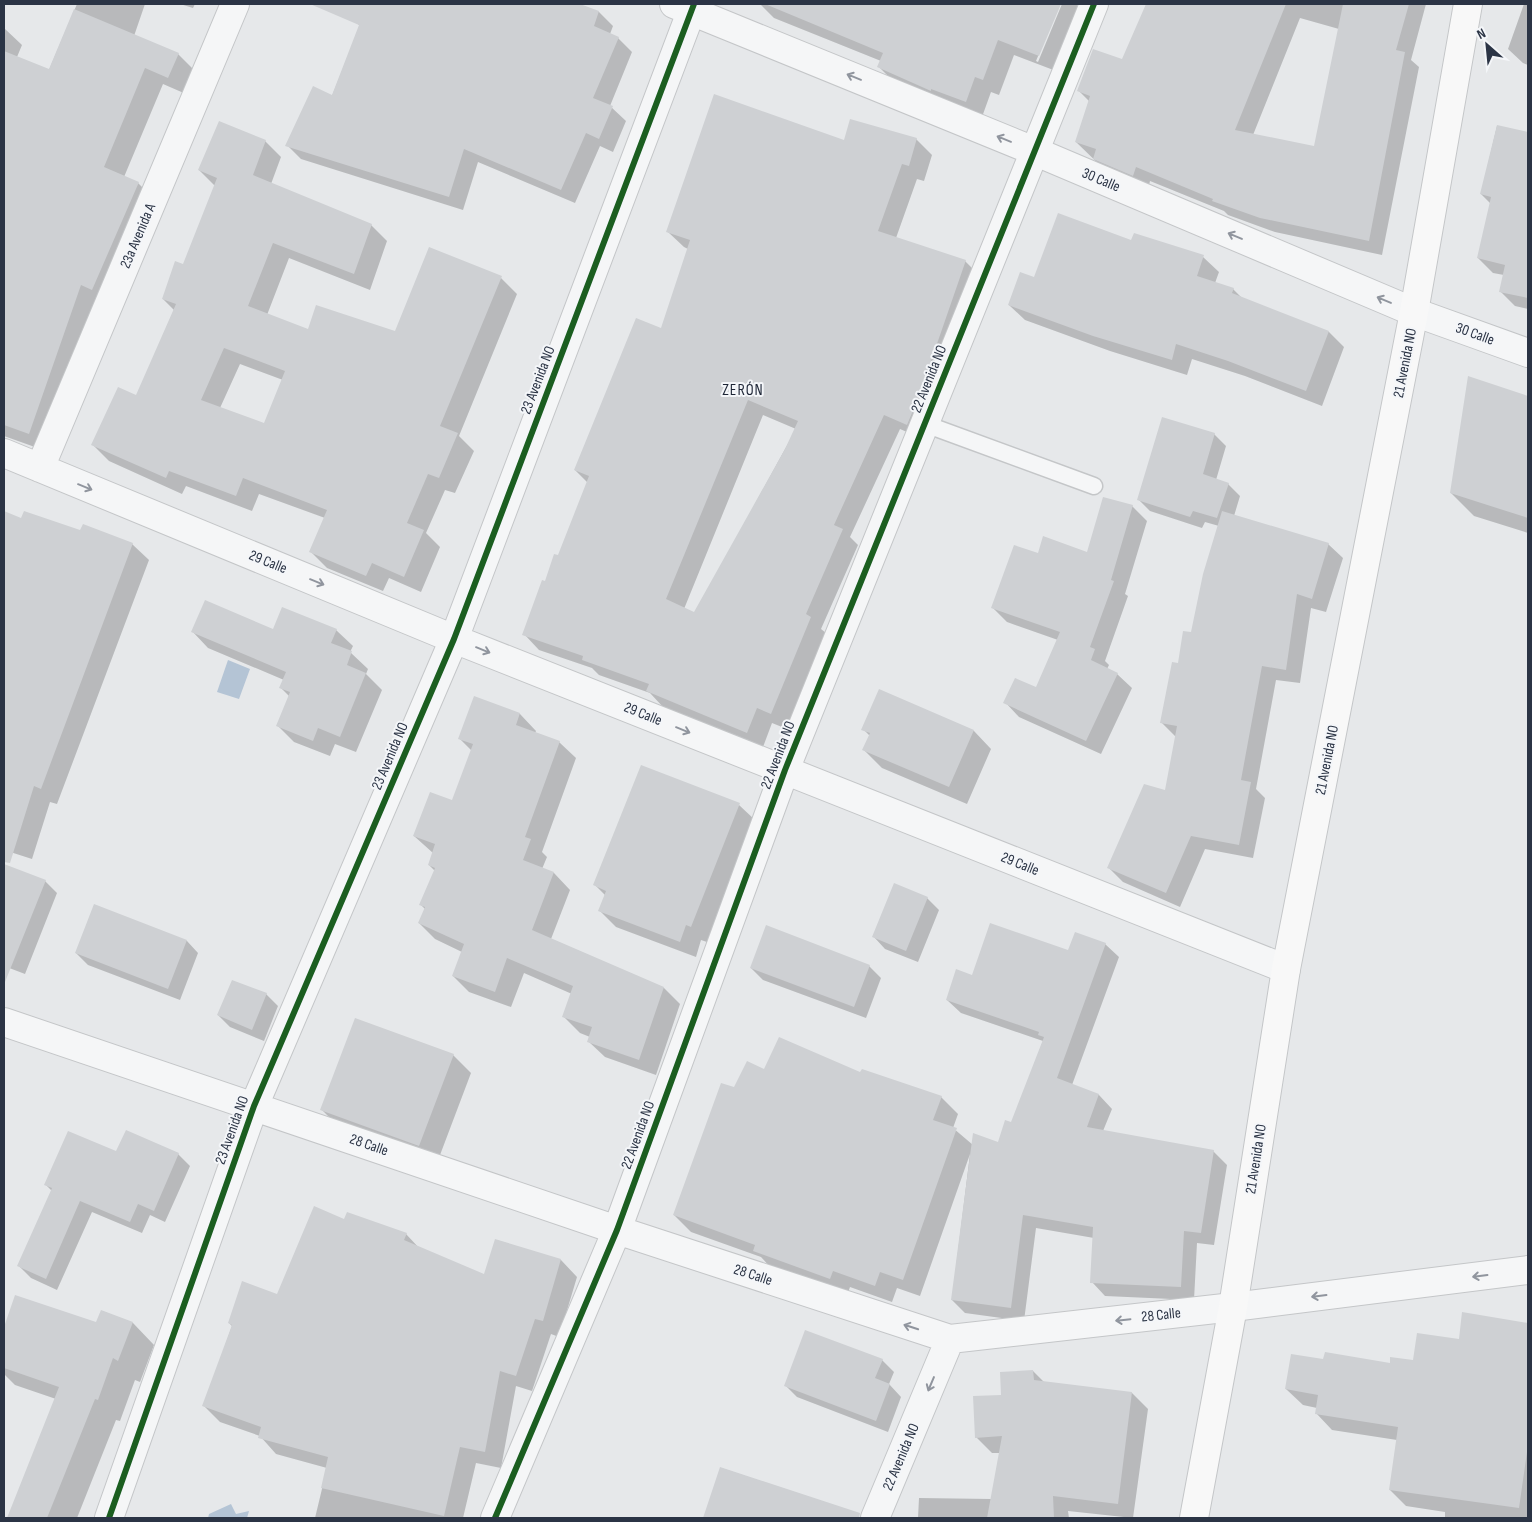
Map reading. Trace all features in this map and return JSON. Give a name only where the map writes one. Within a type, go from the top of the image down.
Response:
[{"type":"street","name":"23a Avenida A","points":[[40,468],[235,4]]},
{"type":"street","name":"22 Avenida NO","points":[[495,1518],[617,1230],[784,770],[1094,4]]},
{"type":"street","name":"21 Avenida NO","points":[[1194,1518],[1234,1307],[1286,969],[1414,312],[1468,4]]},
{"type":"street","name":"30 Calle","points":[[686,6],[1414,312],[1528,354]]},
{"type":"street","name":"23 Avenida NO","points":[[109,1518],[254,1106],[454,639],[686,6]]},
{"type":"street","name":"29 Calle","points":[[4,453],[454,639],[1286,969]]},
{"type":"street","name":"28 Calle","points":[[4,1022],[617,1230],[950,1339],[1234,1307],[1528,1270]]},
{"type":"street","name":"22 Avenida NO","points":[[875,1518],[950,1339]]},
{"type":"lane","points":[[925,424],[1094,486]]},
{"type":"water","points":[[228,660],[250,669],[239,699],[217,692]]},
{"type":"water","points":[[231,1504],[236,1514],[249,1511],[247,1518],[208,1518],[209,1514]]},
{"type":"building","points":[[310,4],[580,4],[599,11],[594,26],[619,37],[593,98],[613,106],[599,139],[586,133],[561,190],[464,149],[449,197],[285,146],[313,86],[332,95],[359,25]]},
{"type":"building","points":[[765,4],[1061,4],[1039,56],[998,40],[983,80],[975,77],[966,102],[931,89],[931,91],[877,67],[883,53]]},
{"type":"building","points":[[1146,4],[1286,4],[1235,130],[1314,146],[1343,4],[1409,4],[1396,50],[1405,52],[1369,241],[1260,218],[1212,201],[1213,199],[1136,167],[1133,176],[1093,159],[1096,149],[1075,142],[1090,96],[1077,91],[1093,49],[1122,59]]},
{"type":"building","points":[[74,9],[179,53],[168,78],[145,68],[104,167],[139,182],[92,290],[81,285],[29,434],[4,425],[4,51],[49,69]]},
{"type":"building","points":[[714,94],[844,140],[850,119],[917,138],[909,166],[902,164],[878,231],[966,260],[930,364],[932,365],[907,425],[884,415],[834,525],[843,529],[806,614],[811,617],[771,714],[757,708],[747,733],[646,691],[649,684],[582,660],[583,656],[522,635],[542,580],[545,581],[554,554],[558,555],[589,476],[574,470],[636,318],[661,328],[690,240],[666,232]],"holes":[[[748,400],[798,421],[785,449],[694,612],[666,599]]]},
{"type":"building","points":[[219,121],[266,140],[253,175],[372,224],[354,274],[273,243],[248,306],[308,329],[316,305],[395,331],[429,247],[502,276],[440,426],[458,433],[439,478],[428,474],[407,523],[424,530],[404,577],[372,563],[366,576],[309,552],[327,510],[243,478],[236,496],[169,471],[166,478],[91,445],[118,387],[136,395],[176,304],[162,299],[175,261],[183,264],[217,178],[198,170]],"holes":[[[224,348],[285,371],[264,423],[201,400]]]},
{"type":"building","points":[[1497,125],[1528,132],[1528,298],[1499,292],[1505,265],[1477,258],[1491,197],[1480,194]]},
{"type":"building","points":[[1058,213],[1131,240],[1134,233],[1204,255],[1197,276],[1234,288],[1232,293],[1329,331],[1306,391],[1228,361],[1176,344],[1172,360],[1093,336],[1008,305],[1020,272],[1034,277]]},
{"type":"building","points":[[1468,376],[1528,396],[1528,518],[1450,493]]},
{"type":"building","points":[[1162,417],[1215,433],[1203,474],[1229,483],[1217,518],[1193,511],[1190,517],[1137,500]]},
{"type":"building","points":[[1103,497],[1133,505],[1111,580],[1114,581],[1090,647],[1095,649],[1091,660],[1118,673],[1086,741],[1003,703],[1015,678],[1036,687],[1060,632],[991,608],[1014,545],[1038,553],[1043,536],[1087,552]]},
{"type":"building","points":[[4,511],[21,518],[24,511],[80,530],[83,524],[133,543],[41,789],[34,786],[10,863],[4,862]]},
{"type":"building","points":[[1222,511],[1329,543],[1312,599],[1297,594],[1286,670],[1262,666],[1241,780],[1251,782],[1239,845],[1191,836],[1166,893],[1107,868],[1144,784],[1165,790],[1177,726],[1160,723],[1172,662],[1178,663],[1183,631],[1191,632],[1203,574]]},
{"type":"building","points":[[205,600],[273,629],[282,607],[337,629],[331,643],[352,651],[347,665],[366,673],[340,737],[318,728],[313,741],[276,726],[290,692],[279,688],[286,672],[191,632]]},
{"type":"building","points":[[879,689],[974,730],[949,787],[862,750],[870,733],[861,730]]},
{"type":"building","points":[[474,696],[520,713],[516,725],[560,741],[525,837],[531,839],[523,860],[554,872],[532,930],[664,987],[639,1060],[587,1042],[592,1027],[562,1017],[573,986],[507,958],[495,992],[452,976],[464,944],[418,923],[425,907],[419,905],[435,868],[428,865],[435,844],[413,836],[430,792],[452,800],[473,744],[458,739]]},
{"type":"building","points":[[641,765],[740,803],[691,927],[686,925],[680,942],[598,911],[606,891],[593,885]]},
{"type":"building","points":[[4,864],[46,880],[5,982],[4,981]]},
{"type":"building","points":[[894,883],[928,897],[906,951],[872,937]]},
{"type":"building","points":[[94,904],[187,940],[168,989],[75,953]]},
{"type":"building","points":[[990,923],[1068,950],[1075,932],[1106,943],[1057,1078],[1099,1094],[1087,1127],[1214,1150],[1201,1233],[1184,1231],[1181,1287],[1090,1283],[1093,1227],[1023,1215],[1011,1308],[951,1300],[973,1133],[998,1142],[1005,1120],[1011,1122],[1044,1037],[1038,1035],[1039,1032],[946,1000],[956,969],[972,975]]},
{"type":"building","points":[[766,925],[870,965],[854,1007],[750,968]]},
{"type":"building","points":[[232,980],[267,993],[252,1030],[217,1015]]},
{"type":"building","points":[[355,1018],[454,1054],[419,1146],[320,1110]]},
{"type":"building","points":[[779,1037],[860,1072],[862,1069],[942,1096],[933,1120],[957,1128],[903,1280],[880,1272],[875,1286],[833,1271],[830,1279],[753,1251],[755,1245],[673,1215],[721,1083],[734,1087],[747,1061],[764,1069]]},
{"type":"building","points":[[126,1130],[179,1153],[154,1211],[138,1204],[130,1222],[80,1201],[46,1279],[17,1266],[52,1188],[44,1185],[68,1131],[116,1151]]},
{"type":"building","points":[[314,1206],[344,1219],[347,1212],[407,1233],[404,1240],[484,1274],[495,1239],[561,1259],[543,1321],[535,1319],[516,1376],[500,1371],[485,1452],[460,1447],[444,1516],[321,1488],[328,1457],[258,1438],[261,1427],[202,1406],[232,1325],[228,1323],[242,1281],[277,1294]]},
{"type":"building","points":[[15,1295],[96,1322],[101,1310],[133,1322],[118,1361],[113,1358],[98,1400],[95,1399],[47,1518],[7,1518],[59,1387],[4,1368],[4,1327]]},
{"type":"building","points":[[1462,1312],[1528,1323],[1528,1445],[1519,1508],[1389,1490],[1398,1427],[1315,1414],[1318,1395],[1285,1389],[1291,1354],[1323,1359],[1325,1352],[1390,1363],[1390,1357],[1413,1360],[1417,1333],[1459,1339]]},
{"type":"building","points":[[805,1330],[883,1359],[875,1378],[890,1384],[876,1421],[784,1386]]},
{"type":"building","points":[[1033,1370],[1034,1380],[1132,1392],[1118,1504],[1053,1496],[1054,1518],[987,1518],[1002,1436],[975,1438],[973,1396],[1001,1395],[1000,1372]]},
{"type":"building","points":[[720,1467],[860,1513],[859,1518],[703,1518]]},
{"type":"cycle path","points":[[109,1518],[254,1106],[454,639],[694,4]]},
{"type":"cycle path","points":[[495,1518],[617,1230],[785,770],[1094,4]]},
{"type":"district","name":"ZERÓN","points":[[743,390]]}]
